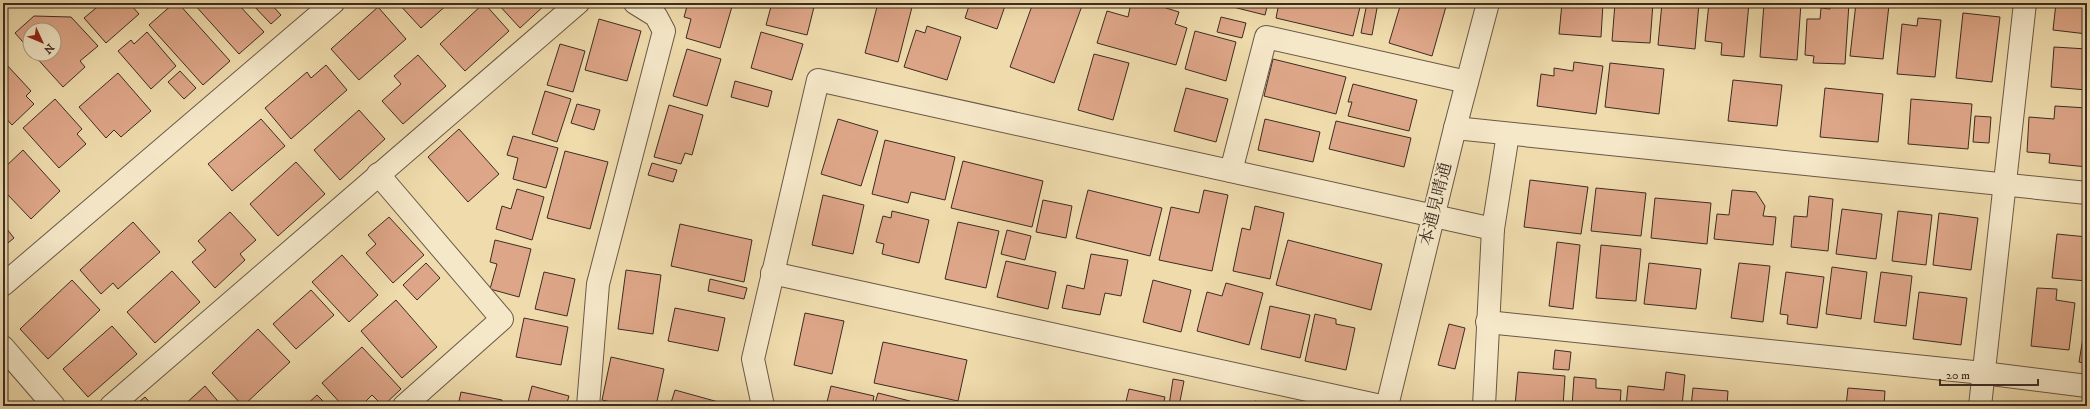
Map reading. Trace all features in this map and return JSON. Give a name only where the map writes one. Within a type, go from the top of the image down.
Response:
[{"type":"street","points":[[3,285],[332,3]]},
{"type":"street","points":[[111,406],[378,174],[578,3]]},
{"type":"street","name":"本通見晴通","points":[[1387,406],[1455,128],[1488,3]]},
{"type":"street","points":[[1980,406],[2025,3]]},
{"type":"street","points":[[588,406],[598,284],[664,31],[656,16],[643,4]]},
{"type":"street","points":[[1231,171],[1266,37],[1467,82]]},
{"type":"street","points":[[763,406],[753,359],[818,80],[1493,229]]},
{"type":"street","points":[[1455,128],[2087,193]]},
{"type":"street","points":[[1484,406],[1487,322],[1493,229],[1508,134]]},
{"type":"street","points":[[378,174],[502,319],[404,406]]},
{"type":"street","points":[[772,274],[1381,406]]},
{"type":"street","points":[[1487,322],[1983,373],[2087,386]]},
{"type":"street","points":[[3,347],[54,406]]},
{"type":"building","points":[[92,3],[129,3],[139,14],[106,43],[84,18],[96,8]]},
{"type":"building","points":[[174,3],[178,3],[230,61],[203,85],[149,25]]},
{"type":"building","points":[[193,3],[237,3],[264,32],[239,54]]},
{"type":"building","points":[[251,3],[270,3],[281,15],[271,24]]},
{"type":"building","points":[[398,3],[449,3],[421,28]]},
{"type":"building","points":[[484,3],[509,31],[465,71],[440,44]]},
{"type":"building","points":[[497,3],[547,3],[520,28]]},
{"type":"building","points":[[688,3],[733,3],[720,48],[686,38],[691,19],[684,17]]},
{"type":"building","points":[[772,3],[815,3],[807,35],[766,25]]},
{"type":"building","points":[[878,3],[894,3],[912,7],[898,62],[865,53]]},
{"type":"building","points":[[970,3],[1006,3],[997,29],[965,18]]},
{"type":"building","points":[[1033,3],[1083,3],[1054,83],[1010,67]]},
{"type":"building","points":[[1131,3],[1150,3],[1179,12],[1175,24],[1187,28],[1176,65],[1097,43],[1107,11],[1128,17]]},
{"type":"building","points":[[1217,3],[1268,3],[1265,15]]},
{"type":"building","points":[[1279,3],[1361,3],[1353,36],[1276,18]]},
{"type":"building","points":[[1367,3],[1378,3],[1372,35],[1361,33]]},
{"type":"building","points":[[1401,3],[1447,3],[1432,56],[1389,43]]},
{"type":"building","points":[[1562,3],[1603,3],[1601,37],[1559,34]]},
{"type":"building","points":[[1615,3],[1653,3],[1650,43],[1612,41]]},
{"type":"building","points":[[1662,3],[1699,3],[1695,49],[1658,45]]},
{"type":"building","points":[[1709,3],[1749,3],[1744,57],[1721,55],[1722,43],[1705,41]]},
{"type":"building","points":[[1764,3],[1801,3],[1797,60],[1760,57]]},
{"type":"building","points":[[1830,3],[1849,3],[1845,64],[1813,63],[1814,56],[1805,55],[1807,19],[1820,19],[1821,8],[1830,9]]},
{"type":"building","points":[[1856,3],[1889,5],[1883,59],[1850,56]]},
{"type":"building","points":[[2056,3],[2087,3],[2087,34],[2053,30]]},
{"type":"building","points":[[378,7],[406,39],[359,80],[331,49]]},
{"type":"building","points":[[1963,13],[2000,17],[1992,82],[1956,78]]},
{"type":"building","points":[[34,16],[71,17],[98,46],[80,61],[85,67],[63,87],[40,62],[62,62],[62,22],[27,22]]},
{"type":"building","points":[[1221,17],[1246,23],[1242,38],[1217,32]]},
{"type":"building","points":[[1918,18],[1941,20],[1935,77],[1897,74],[1902,24],[1917,26]]},
{"type":"building","points":[[599,19],[641,31],[627,81],[585,70]]},
{"type":"building","points":[[927,26],[961,37],[947,80],[904,67],[916,30],[925,33]]},
{"type":"building","points":[[22,27],[22,41],[15,33]]},
{"type":"building","points":[[1195,31],[1236,42],[1226,81],[1185,69]]},
{"type":"building","points":[[147,32],[176,66],[151,89],[118,51],[131,40],[134,44]]},
{"type":"building","points":[[761,32],[803,44],[792,80],[751,68]]},
{"type":"building","points":[[560,44],[585,51],[573,92],[547,85]]},
{"type":"building","points":[[2054,47],[2087,49],[2087,90],[2051,87]]},
{"type":"building","points":[[687,49],[721,59],[707,106],[673,96]]},
{"type":"building","points":[[1094,54],[1129,63],[1113,120],[1078,110]]},
{"type":"building","points":[[418,55],[446,86],[403,124],[382,101],[401,84],[394,76]]},
{"type":"building","points":[[1273,59],[1346,77],[1336,114],[1264,96]]},
{"type":"building","points":[[1574,62],[1603,66],[1596,114],[1537,106],[1541,74],[1554,76],[1554,68],[1573,71]]},
{"type":"building","points":[[5,63],[31,91],[26,96],[34,104],[12,125],[3,115],[3,64]]},
{"type":"building","points":[[1610,63],[1664,69],[1659,114],[1605,107]]},
{"type":"building","points":[[326,65],[347,90],[291,139],[265,108],[307,72],[311,78]]},
{"type":"building","points":[[180,71],[196,88],[184,99],[168,82]]},
{"type":"building","points":[[118,73],[151,111],[121,137],[114,130],[106,138],[79,107]]},
{"type":"building","points":[[1733,80],[1782,85],[1777,126],[1728,121]]},
{"type":"building","points":[[735,81],[772,91],[768,107],[731,97]]},
{"type":"building","points":[[1353,84],[1417,100],[1409,131],[1348,116],[1352,102],[1348,102]]},
{"type":"building","points":[[1186,88],[1228,99],[1216,142],[1174,131]]},
{"type":"building","points":[[1825,88],[1883,94],[1878,142],[1820,137]]},
{"type":"building","points":[[545,91],[571,99],[557,142],[532,134]]},
{"type":"building","points":[[55,99],[82,129],[77,134],[86,144],[59,168],[23,128]]},
{"type":"building","points":[[1911,99],[1972,104],[1968,149],[1908,144]]},
{"type":"building","points":[[577,104],[600,110],[594,130],[571,123]]},
{"type":"building","points":[[669,105],[703,115],[692,155],[685,153],[681,164],[654,157]]},
{"type":"building","points":[[2055,106],[2087,108],[2087,167],[2049,163],[2050,154],[2027,152],[2029,117],[2054,119]]},
{"type":"building","points":[[359,110],[385,139],[340,180],[314,150]]},
{"type":"building","points":[[1975,116],[1991,117],[1989,143],[1973,142]]},
{"type":"building","points":[[261,119],[285,146],[232,191],[208,164]]},
{"type":"building","points":[[838,119],[878,131],[861,186],[821,174]]},
{"type":"building","points":[[1265,119],[1320,132],[1313,162],[1258,150]]},
{"type":"building","points":[[1336,121],[1411,138],[1404,167],[1329,149]]},
{"type":"building","points":[[459,129],[499,174],[468,202],[428,157]]},
{"type":"building","points":[[513,136],[558,148],[546,188],[513,179],[518,158],[507,155]]},
{"type":"building","points":[[885,140],[955,157],[945,200],[911,192],[908,203],[872,194]]},
{"type":"building","points":[[23,150],[60,191],[31,219],[7,194],[3,198],[3,169]]},
{"type":"building","points":[[565,151],[608,162],[590,229],[547,218]]},
{"type":"building","points":[[963,161],[1043,181],[1032,227],[951,208]]},
{"type":"building","points":[[296,162],[325,194],[278,236],[250,204]]},
{"type":"building","points":[[652,163],[677,170],[673,182],[648,175]]},
{"type":"building","points":[[1530,180],[1588,187],[1581,234],[1524,227]]},
{"type":"building","points":[[1596,188],[1646,193],[1641,236],[1591,231]]},
{"type":"building","points":[[517,189],[544,197],[532,240],[496,229],[502,206],[511,209]]},
{"type":"building","points":[[1088,190],[1162,208],[1150,256],[1076,238]]},
{"type":"building","points":[[1204,190],[1228,195],[1212,271],[1159,260],[1171,207],[1199,213]]},
{"type":"building","points":[[1732,190],[1756,192],[1765,206],[1763,216],[1776,217],[1773,245],[1714,239],[1717,214],[1729,215]]},
{"type":"building","points":[[823,195],[864,205],[853,254],[812,245]]},
{"type":"building","points":[[1809,196],[1833,199],[1828,251],[1791,247],[1794,216],[1807,217]]},
{"type":"building","points":[[1655,198],[1711,203],[1707,244],[1651,238]]},
{"type":"building","points":[[1043,200],[1072,206],[1066,238],[1036,232]]},
{"type":"building","points":[[1255,206],[1284,213],[1270,279],[1233,271],[1242,228],[1250,230]]},
{"type":"building","points":[[1842,209],[1882,214],[1876,259],[1836,254]]},
{"type":"building","points":[[892,211],[929,220],[919,263],[882,254],[884,244],[876,242],[883,216],[891,218]]},
{"type":"building","points":[[1898,211],[1932,215],[1926,265],[1892,261]]},
{"type":"building","points":[[230,212],[256,240],[240,254],[245,260],[215,288],[192,262],[206,250],[198,241]]},
{"type":"building","points":[[1939,213],[1978,218],[1971,270],[1933,265]]},
{"type":"building","points":[[389,217],[424,255],[393,283],[366,253],[376,244],[368,235]]},
{"type":"building","points":[[133,222],[160,252],[118,289],[113,283],[101,294],[80,270]]},
{"type":"building","points":[[958,222],[999,231],[986,288],[945,279]]},
{"type":"building","points":[[3,224],[14,238],[3,247]]},
{"type":"building","points":[[680,224],[752,240],[744,282],[671,266]]},
{"type":"building","points":[[1007,230],[1031,236],[1025,260],[1001,254]]},
{"type":"building","points":[[2057,234],[2087,237],[2087,281],[2052,278]]},
{"type":"building","points":[[495,240],[531,249],[519,297],[490,289],[497,264],[490,262]]},
{"type":"building","points":[[1288,240],[1382,264],[1371,310],[1276,285]]},
{"type":"building","points":[[1557,242],[1580,245],[1573,309],[1549,306]]},
{"type":"building","points":[[1601,245],[1641,249],[1636,301],[1596,298]]},
{"type":"building","points":[[1091,254],[1128,260],[1121,296],[1105,293],[1100,315],[1062,308],[1067,285],[1084,289]]},
{"type":"building","points":[[342,255],[378,295],[349,322],[312,282]]},
{"type":"building","points":[[1006,261],[1056,272],[1048,309],[997,297]]},
{"type":"building","points":[[426,263],[440,278],[417,300],[403,285]]},
{"type":"building","points":[[1649,263],[1701,269],[1696,309],[1644,304]]},
{"type":"building","points":[[1739,263],[1770,266],[1763,322],[1731,318]]},
{"type":"building","points":[[1832,267],[1867,272],[1861,319],[1826,314]]},
{"type":"building","points":[[626,270],[661,275],[653,334],[618,329]]},
{"type":"building","points":[[172,271],[200,302],[155,343],[127,312]]},
{"type":"building","points":[[544,272],[575,279],[567,316],[535,309]]},
{"type":"building","points":[[1786,272],[1824,277],[1817,328],[1787,324],[1788,315],[1780,314]]},
{"type":"building","points":[[1881,272],[1912,276],[1906,326],[1874,322]]},
{"type":"building","points":[[710,279],[747,288],[744,299],[708,291]]},
{"type":"building","points":[[72,280],[100,310],[48,359],[20,329]]},
{"type":"building","points":[[1153,280],[1191,290],[1181,332],[1143,322]]},
{"type":"building","points":[[1226,283],[1263,293],[1249,345],[1197,331],[1207,292],[1222,296]]},
{"type":"building","points":[[2037,288],[2057,289],[2056,300],[2075,303],[2069,350],[2031,346]]},
{"type":"building","points":[[311,290],[334,315],[296,349],[273,324]]},
{"type":"building","points":[[1919,292],[1967,298],[1961,345],[1913,339]]},
{"type":"building","points":[[396,300],[437,347],[402,378],[361,331]]},
{"type":"building","points":[[1270,306],[1310,315],[1300,358],[1261,349]]},
{"type":"building","points":[[675,308],[725,318],[718,351],[668,341]]},
{"type":"building","points":[[805,313],[844,321],[832,374],[794,365]]},
{"type":"building","points":[[2087,313],[2087,364],[2079,362]]},
{"type":"building","points":[[1315,314],[1336,319],[1336,324],[1355,328],[1346,370],[1305,361]]},
{"type":"building","points":[[524,318],[568,327],[561,365],[516,357]]},
{"type":"building","points":[[1449,324],[1465,328],[1455,369],[1438,365]]},
{"type":"building","points":[[112,326],[137,354],[88,397],[63,369]]},
{"type":"building","points":[[258,329],[290,362],[243,406],[212,373]]},
{"type":"building","points":[[883,342],[967,360],[958,401],[874,383]]},
{"type":"building","points":[[362,347],[401,389],[383,406],[372,395],[361,406],[343,406],[322,383]]},
{"type":"building","points":[[1555,350],[1571,352],[1569,370],[1553,369]]},
{"type":"building","points":[[611,357],[664,369],[656,406],[629,406],[602,400]]},
{"type":"building","points":[[1518,372],[1565,376],[1563,406],[1515,406]]},
{"type":"building","points":[[1666,372],[1685,375],[1682,406],[1626,406],[1628,386],[1664,390]]},
{"type":"building","points":[[1574,377],[1596,379],[1596,388],[1621,390],[1620,406],[1572,406]]},
{"type":"building","points":[[1173,379],[1184,381],[1179,406],[1169,405]]},
{"type":"building","points":[[205,386],[222,406],[183,406]]},
{"type":"building","points":[[532,386],[569,396],[566,406],[527,406]]},
{"type":"building","points":[[831,386],[874,396],[872,406],[826,406]]},
{"type":"building","points":[[1693,388],[1728,391],[1727,406],[1691,406]]},
{"type":"building","points":[[1848,388],[1885,391],[1884,406],[1846,406]]},
{"type":"building","points":[[1129,389],[1165,397],[1163,406],[1125,406]]},
{"type":"building","points":[[675,390],[722,403],[721,406],[670,406]]},
{"type":"building","points":[[461,392],[502,400],[501,406],[458,406]]},
{"type":"building","points":[[878,393],[910,401],[908,406],[874,406]]},
{"type":"building","points":[[317,395],[328,406],[305,406]]},
{"type":"building","points":[[145,397],[153,406],[134,406]]},
{"type":"building","points":[[1255,401],[1275,406],[1254,406]]}]
